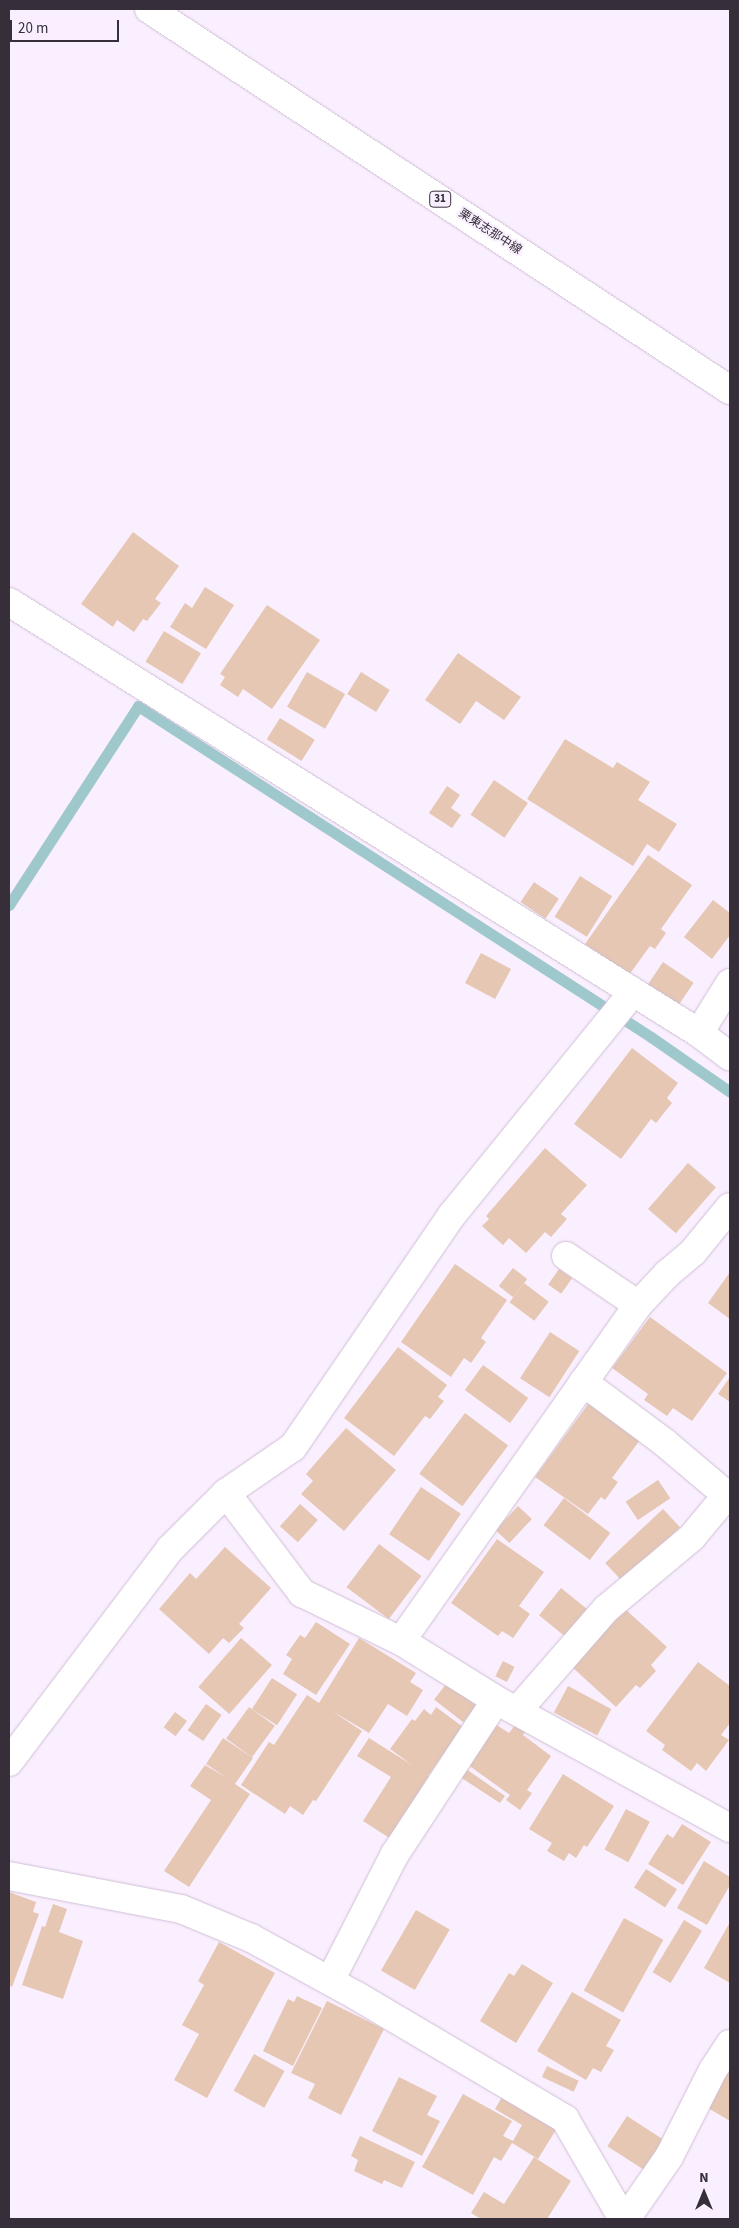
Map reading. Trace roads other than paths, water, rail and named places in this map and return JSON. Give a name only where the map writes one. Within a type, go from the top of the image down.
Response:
[{"type":"street","name":"栗東志那中線","points":[[149,9],[730,390]]},
{"type":"street","points":[[9,602],[699,1033],[730,1056]]},
{"type":"street","points":[[699,1033],[730,983]]},
{"type":"street","points":[[9,1762],[170,1549],[226,1493],[293,1447],[452,1215],[633,992]]},
{"type":"street","points":[[401,1641],[638,1305],[667,1274],[693,1252],[730,1207]]},
{"type":"street","points":[[566,1256],[638,1305]]},
{"type":"street","points":[[330,1981],[395,1854],[507,1705],[606,1609],[692,1537],[729,1497],[664,1443],[584,1382]]},
{"type":"street","points":[[226,1493],[302,1593],[401,1641],[507,1705],[730,1828]]},
{"type":"street","points":[[9,1876],[181,1909],[251,1938],[330,1981],[565,2119],[625,2219],[670,2157],[708,2078],[730,2044]]},
{"type":"waterway","points":[[9,905],[138,706],[651,1037],[730,1092]]}]
